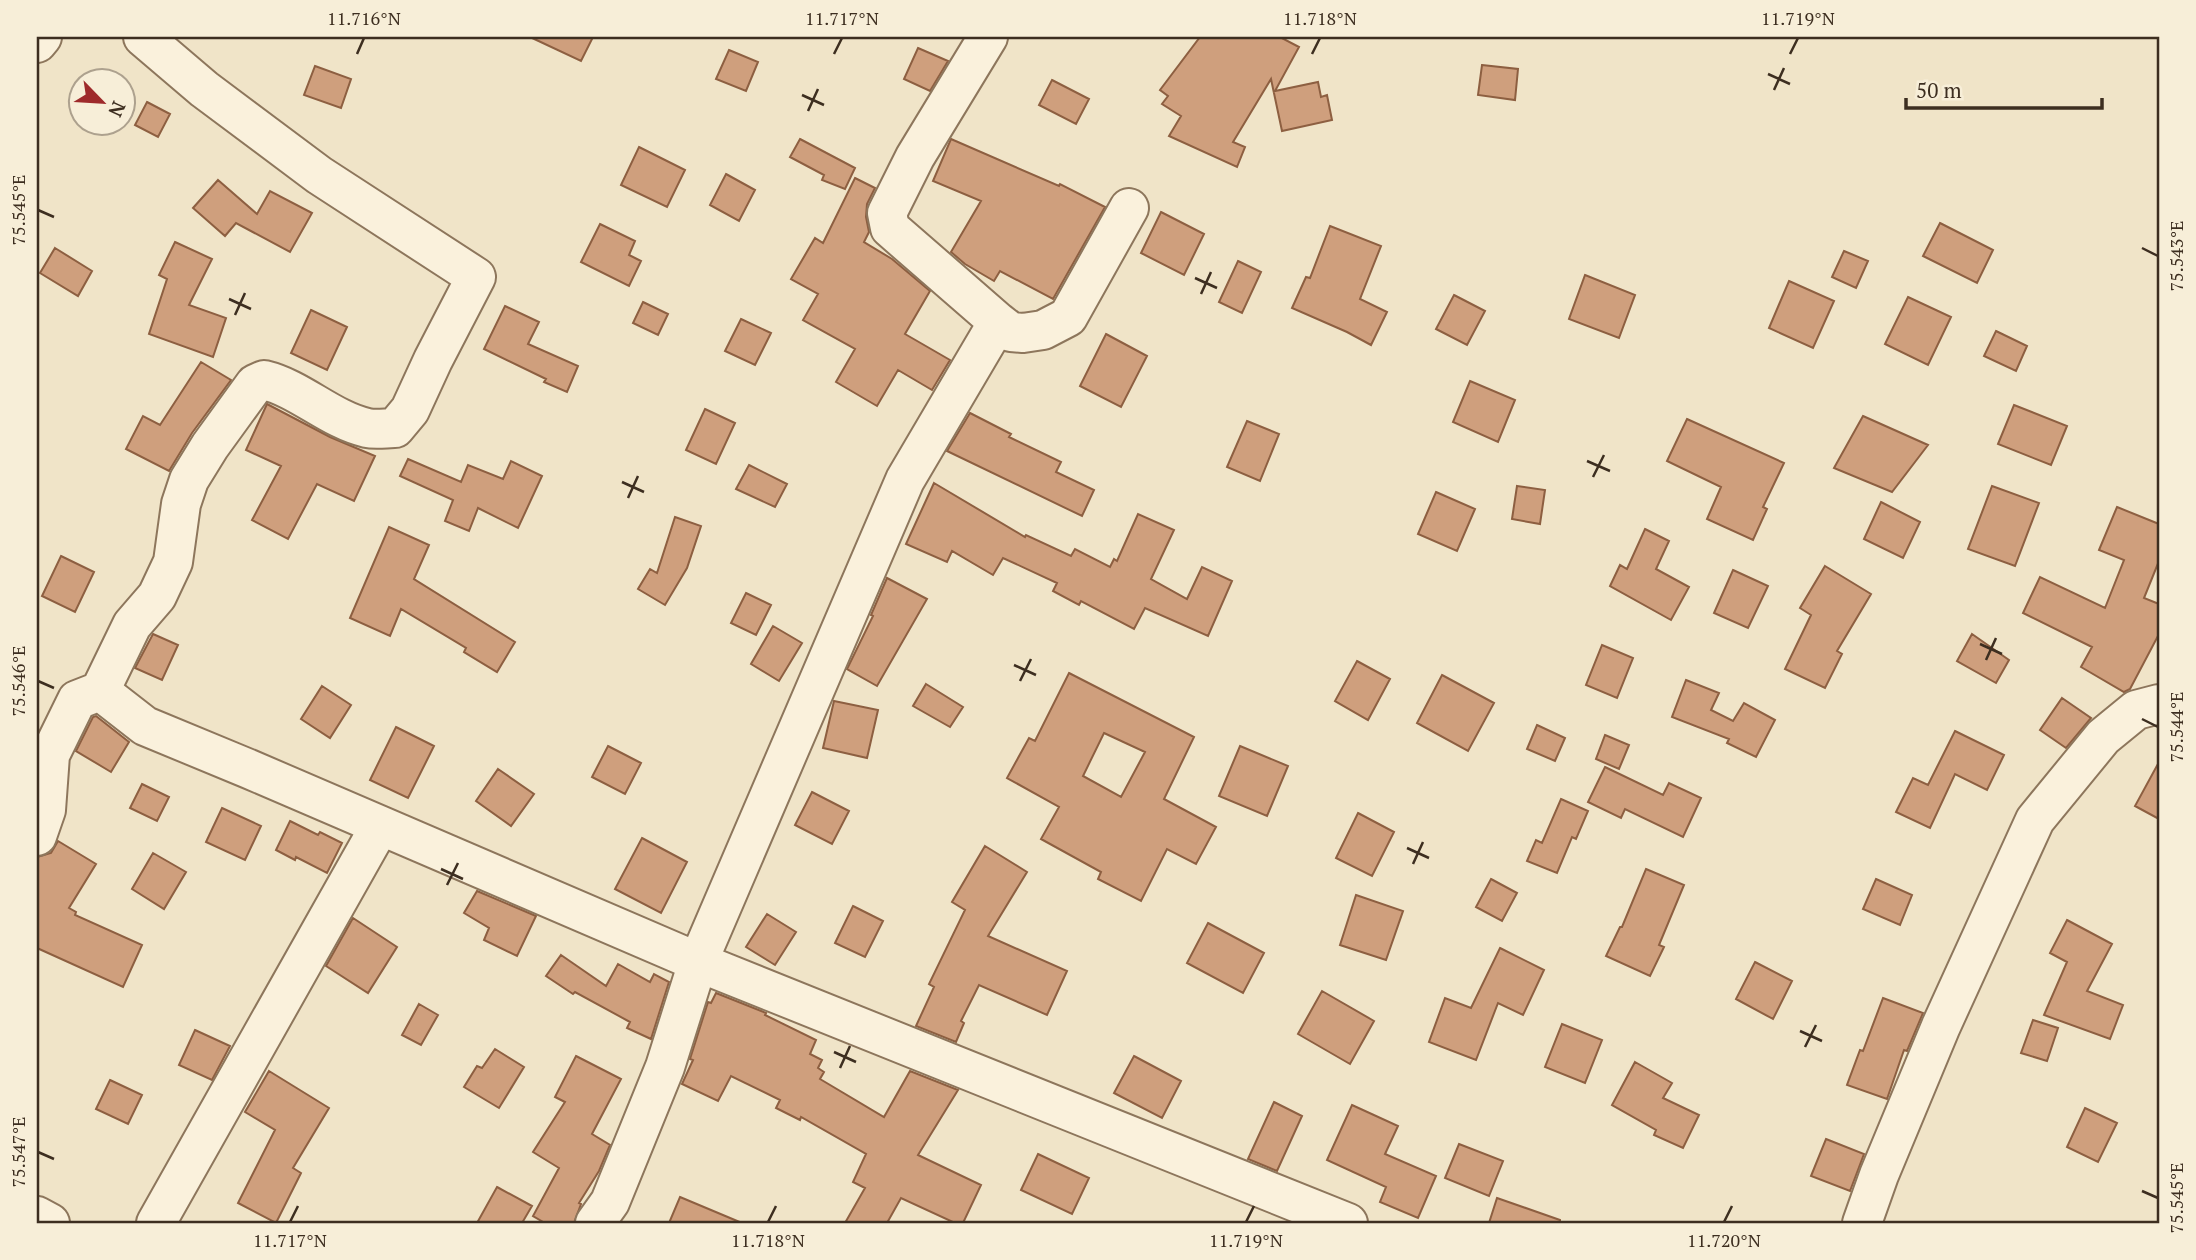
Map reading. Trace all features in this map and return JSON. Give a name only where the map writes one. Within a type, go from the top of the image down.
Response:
[{"type":"street","points":[[37,43],[42,37]]},
{"type":"street","points":[[37,836],[46,810],[50,755],[77,700],[100,691],[132,625],[157,596],[173,562],[180,503],[189,480],[209,446],[255,384],[264,380],[277,383],[338,418],[370,429],[395,428],[410,410],[476,277],[319,175],[204,89],[143,37]]},
{"type":"street","points":[[988,37],[915,157],[887,213],[890,228],[998,322],[1011,332],[1023,333],[1043,330],[1068,317],[1129,208]]},
{"type":"street","points":[[595,1223],[610,1202],[665,1067],[698,962],[905,480],[998,322]]},
{"type":"street","points":[[100,691],[145,726],[698,962],[1348,1223]]},
{"type":"street","points":[[1862,1223],[1941,1026],[2035,820],[2103,737],[2136,709],[2159,704]]},
{"type":"street","points":[[156,1223],[380,826]]},
{"type":"street","points":[[37,1216],[50,1223]]},
{"type":"building","points":[[530,37],[593,37],[581,61]]},
{"type":"building","points":[[1200,37],[1280,37],[1299,47],[1275,91],[1318,82],[1321,97],[1327,95],[1332,120],[1282,131],[1271,79],[1233,142],[1245,147],[1237,167],[1169,136],[1181,116],[1162,104],[1168,96],[1160,90]]},
{"type":"building","points":[[918,48],[948,61],[930,91],[904,79]]},
{"type":"building","points":[[729,50],[758,62],[746,91],[716,79]]},
{"type":"building","points":[[1482,65],[1518,69],[1515,100],[1478,95]]},
{"type":"building","points":[[315,66],[351,79],[341,108],[304,95]]},
{"type":"building","points":[[1052,80],[1089,99],[1076,124],[1039,105]]},
{"type":"building","points":[[147,102],[170,114],[158,137],[136,123]]},
{"type":"building","points":[[800,139],[855,168],[845,189],[822,180],[824,175],[790,157]]},
{"type":"building","points":[[951,139],[1059,186],[1060,184],[1105,207],[1053,299],[1000,271],[994,281],[965,264],[951,252],[981,201],[933,181]]},
{"type":"building","points":[[639,147],[685,170],[667,207],[621,185]]},
{"type":"building","points":[[726,174],[755,190],[739,221],[710,205]]},
{"type":"building","points":[[855,178],[875,188],[867,204],[869,232],[864,242],[892,259],[930,291],[905,334],[950,360],[932,390],[898,370],[877,406],[836,382],[855,349],[803,320],[818,294],[791,279],[815,238],[823,243]]},
{"type":"building","points":[[218,180],[257,214],[270,191],[312,213],[290,252],[236,223],[225,236],[193,208]]},
{"type":"building","points":[[1161,212],[1204,234],[1184,275],[1141,253]]},
{"type":"building","points":[[1940,223],[1993,250],[1977,283],[1923,256]]},
{"type":"building","points":[[600,224],[635,241],[629,255],[641,261],[629,286],[581,262]]},
{"type":"building","points":[[1330,226],[1381,246],[1360,299],[1387,312],[1371,345],[1292,308],[1306,277],[1310,278]]},
{"type":"building","points":[[175,242],[212,259],[189,305],[226,318],[213,357],[149,334],[167,279],[159,275]]},
{"type":"building","points":[[55,248],[92,271],[78,296],[40,273]]},
{"type":"building","points":[[1844,251],[1868,261],[1856,288],[1832,277]]},
{"type":"building","points":[[1238,261],[1261,272],[1242,313],[1219,302]]},
{"type":"building","points":[[1585,275],[1635,295],[1619,338],[1569,319]]},
{"type":"building","points":[[1789,281],[1834,301],[1813,348],[1769,328]]},
{"type":"building","points":[[1454,295],[1485,311],[1467,345],[1436,329]]},
{"type":"building","points":[[1908,297],[1951,317],[1928,365],[1885,344]]},
{"type":"building","points":[[643,302],[668,314],[658,335],[633,323]]},
{"type":"building","points":[[505,306],[539,322],[528,344],[578,366],[567,392],[484,349]]},
{"type":"building","points":[[311,310],[347,327],[327,370],[291,353]]},
{"type":"building","points":[[741,319],[771,333],[755,365],[725,351]]},
{"type":"building","points":[[1996,331],[2027,346],[2016,371],[1984,356]]},
{"type":"building","points":[[1106,334],[1147,356],[1121,407],[1080,386]]},
{"type":"building","points":[[201,362],[231,380],[192,433],[169,471],[126,449],[143,416],[160,425]]},
{"type":"building","points":[[1470,381],[1515,400],[1498,442],[1453,422]]},
{"type":"building","points":[[267,404],[330,437],[375,456],[354,501],[317,484],[288,539],[252,520],[281,466],[246,450]]},
{"type":"building","points":[[2014,405],[2067,426],[2051,465],[1998,444]]},
{"type":"building","points":[[705,409],[735,423],[716,464],[686,450]]},
{"type":"building","points":[[970,413],[1011,434],[1009,437],[1061,462],[1056,472],[1094,490],[1082,516],[947,451]]},
{"type":"building","points":[[1863,416],[1928,445],[1892,492],[1834,468]]},
{"type":"building","points":[[1687,419],[1784,463],[1763,507],[1767,509],[1753,540],[1707,519],[1721,487],[1667,461]]},
{"type":"building","points":[[1247,421],[1279,434],[1260,481],[1227,467]]},
{"type":"building","points":[[408,459],[461,482],[468,465],[503,479],[511,461],[542,476],[518,528],[478,508],[469,531],[445,521],[453,500],[400,476]]},
{"type":"building","points":[[749,465],[787,484],[775,507],[736,489]]},
{"type":"building","points":[[934,483],[1025,537],[1026,535],[1071,556],[1075,549],[1110,567],[1114,559],[1117,561],[1138,514],[1174,530],[1151,579],[1187,599],[1202,567],[1232,581],[1208,636],[1145,608],[1134,629],[1081,601],[1079,605],[1053,591],[1057,583],[1003,558],[993,575],[952,551],[947,562],[906,544]]},
{"type":"building","points":[[1517,486],[1545,490],[1540,524],[1512,519]]},
{"type":"building","points":[[1992,486],[2039,503],[2015,566],[1968,549]]},
{"type":"building","points":[[1436,492],[1475,509],[1457,551],[1418,534]]},
{"type":"building","points":[[1881,502],[1920,522],[1903,558],[1864,539]]},
{"type":"building","points":[[2117,507],[2159,524],[2159,561],[2144,598],[2159,604],[2159,634],[2130,689],[2124,692],[2081,667],[2092,647],[2023,613],[2040,577],[2105,608],[2124,560],[2099,550]]},
{"type":"building","points":[[675,517],[701,526],[687,568],[665,605],[638,589],[650,569],[657,573]]},
{"type":"building","points":[[389,527],[429,545],[414,579],[515,642],[497,672],[464,652],[466,648],[401,609],[390,636],[350,618]]},
{"type":"building","points":[[1645,529],[1669,541],[1656,569],[1689,587],[1671,620],[1610,586],[1620,565],[1627,569]]},
{"type":"building","points":[[61,556],[94,572],[75,612],[42,596]]},
{"type":"building","points":[[1825,566],[1871,594],[1837,651],[1842,654],[1825,688],[1785,669],[1811,615],[1800,608]]},
{"type":"building","points":[[1733,570],[1768,586],[1748,628],[1714,613]]},
{"type":"building","points":[[887,578],[927,599],[877,686],[847,669],[873,616],[871,615]]},
{"type":"building","points":[[746,593],[771,605],[756,635],[731,623]]},
{"type":"building","points":[[773,626],[802,643],[779,681],[751,664]]},
{"type":"building","points":[[153,634],[178,645],[162,680],[135,668]]},
{"type":"building","points":[[1972,634],[2009,660],[1996,683],[1957,661]]},
{"type":"building","points":[[1602,645],[1633,658],[1617,698],[1586,685]]},
{"type":"building","points":[[1357,661],[1390,679],[1368,720],[1335,701]]},
{"type":"building","points":[[1069,673],[1194,737],[1164,799],[1216,827],[1196,864],[1167,849],[1141,901],[1098,879],[1101,872],[1041,839],[1059,807],[1007,778],[1029,738],[1035,741]],"holes":[[[1104,733],[1145,752],[1121,797],[1083,776]]]},
{"type":"building","points":[[1442,675],[1494,703],[1468,751],[1417,723]]},
{"type":"building","points":[[1686,680],[1719,693],[1711,710],[1733,721],[1744,703],[1775,720],[1756,757],[1727,743],[1729,739],[1672,717]]},
{"type":"building","points":[[926,684],[963,707],[950,727],[913,706]]},
{"type":"building","points":[[322,686],[351,705],[330,738],[301,719]]},
{"type":"building","points":[[2062,698],[2091,718],[2066,748],[2040,730]]},
{"type":"building","points":[[834,701],[878,710],[867,758],[823,748]]},
{"type":"building","points":[[96,716],[129,742],[111,772],[76,751],[93,717]]},
{"type":"building","points":[[1537,725],[1565,738],[1555,761],[1527,749]]},
{"type":"building","points":[[396,727],[434,746],[408,798],[370,780]]},
{"type":"building","points":[[1955,731],[2004,755],[1987,790],[1955,774],[1930,828],[1896,812],[1913,778],[1928,785]]},
{"type":"building","points":[[1605,735],[1629,745],[1619,769],[1596,759]]},
{"type":"building","points":[[608,746],[641,763],[625,794],[592,777]]},
{"type":"building","points":[[1240,746],[1288,766],[1267,816],[1219,796]]},
{"type":"building","points":[[2159,762],[2159,819],[2135,806]]},
{"type":"building","points":[[1605,767],[1663,795],[1669,783],[1701,798],[1683,837],[1625,809],[1621,818],[1588,802]]},
{"type":"building","points":[[498,769],[534,794],[511,826],[476,801]]},
{"type":"building","points":[[142,784],[169,797],[157,821],[130,808]]},
{"type":"building","points":[[812,792],[849,811],[832,844],[795,825]]},
{"type":"building","points":[[1561,799],[1588,811],[1576,839],[1572,837],[1557,873],[1527,861],[1536,840],[1542,843]]},
{"type":"building","points":[[222,808],[261,826],[245,860],[206,842]]},
{"type":"building","points":[[1358,813],[1394,832],[1372,876],[1336,858]]},
{"type":"building","points":[[290,821],[342,843],[327,873],[276,850]]},
{"type":"building","points":[[642,838],[687,862],[661,913],[615,889]]},
{"type":"building","points":[[58,841],[96,864],[69,908],[76,912],[75,915],[142,945],[123,987],[37,948],[37,857],[51,853]]},
{"type":"building","points":[[985,846],[1027,872],[988,936],[1067,971],[1047,1015],[979,985],[961,1021],[964,1023],[956,1042],[916,1026],[934,987],[929,984],[965,910],[952,902]]},
{"type":"building","points":[[153,853],[186,872],[164,909],[132,889]]},
{"type":"building","points":[[1646,869],[1684,885],[1659,945],[1664,947],[1650,976],[1606,956],[1622,927]]},
{"type":"building","points":[[1491,879],[1517,893],[1502,921],[1476,907]]},
{"type":"building","points":[[1876,879],[1912,895],[1900,925],[1863,909]]},
{"type":"building","points":[[477,891],[536,916],[517,956],[484,940],[489,928],[464,913]]},
{"type":"building","points":[[1356,895],[1403,911],[1386,960],[1340,945]]},
{"type":"building","points":[[853,906],[883,921],[865,957],[835,943]]},
{"type":"building","points":[[767,914],[796,932],[775,965],[746,947]]},
{"type":"building","points":[[353,918],[397,947],[368,993],[326,966]]},
{"type":"building","points":[[2067,920],[2112,944],[2087,991],[2123,1005],[2110,1039],[2044,1015],[2067,962],[2050,953]]},
{"type":"building","points":[[1208,923],[1264,953],[1243,993],[1187,963]]},
{"type":"building","points":[[1500,948],[1544,970],[1523,1015],[1498,1003],[1476,1060],[1429,1042],[1445,998],[1471,1008]]},
{"type":"building","points":[[561,955],[606,986],[618,964],[650,982],[654,974],[669,982],[651,1039],[627,1028],[630,1022],[575,992],[573,994],[546,976]]},
{"type":"building","points":[[1755,962],[1792,981],[1773,1019],[1736,999]]},
{"type":"building","points":[[1322,991],[1374,1021],[1350,1064],[1298,1034]]},
{"type":"building","points":[[716,993],[766,1013],[765,1015],[816,1040],[810,1054],[822,1060],[818,1068],[824,1072],[820,1079],[884,1117],[910,1071],[958,1090],[918,1155],[981,1185],[963,1223],[955,1223],[901,1198],[887,1223],[845,1223],[865,1188],[853,1182],[866,1154],[801,1117],[800,1120],[776,1108],[780,1100],[731,1076],[718,1101],[682,1084],[693,1060],[690,1059],[708,1002],[711,1003]]},
{"type":"building","points":[[1883,998],[1923,1013],[1907,1051],[1904,1050],[1887,1099],[1847,1085]]},
{"type":"building","points":[[419,1004],[438,1015],[421,1045],[402,1035]]},
{"type":"building","points":[[2033,1020],[2058,1028],[2047,1061],[2021,1053]]},
{"type":"building","points":[[1562,1024],[1602,1040],[1585,1083],[1545,1067]]},
{"type":"building","points":[[195,1030],[230,1046],[212,1080],[179,1065]]},
{"type":"building","points":[[495,1049],[524,1067],[499,1108],[464,1087],[477,1066],[482,1068]]},
{"type":"building","points":[[576,1056],[621,1079],[592,1134],[610,1145],[599,1171],[579,1203],[581,1204],[574,1223],[545,1223],[533,1216],[559,1168],[533,1152],[565,1102],[555,1097]]},
{"type":"building","points":[[1134,1056],[1181,1081],[1162,1118],[1114,1093]]},
{"type":"building","points":[[1635,1062],[1672,1083],[1663,1098],[1699,1115],[1683,1148],[1654,1135],[1656,1130],[1612,1105]]},
{"type":"building","points":[[269,1071],[329,1108],[293,1168],[301,1173],[276,1223],[238,1203],[275,1130],[245,1112]]},
{"type":"building","points":[[110,1080],[142,1095],[128,1124],[96,1109]]},
{"type":"building","points":[[1274,1102],[1302,1116],[1277,1171],[1248,1159]]},
{"type":"building","points":[[1352,1105],[1398,1126],[1385,1154],[1436,1176],[1418,1218],[1380,1202],[1386,1187],[1327,1160]]},
{"type":"building","points":[[2085,1108],[2117,1123],[2098,1162],[2067,1147]]},
{"type":"building","points":[[1826,1139],[1864,1154],[1850,1191],[1811,1176]]},
{"type":"building","points":[[1459,1144],[1503,1161],[1489,1196],[1445,1178]]},
{"type":"building","points":[[1038,1154],[1089,1178],[1072,1214],[1021,1190]]},
{"type":"building","points":[[497,1187],[532,1206],[522,1223],[477,1223]]},
{"type":"building","points":[[680,1197],[742,1223],[669,1223]]},
{"type":"building","points":[[1497,1198],[1560,1220],[1560,1223],[1489,1223]]}]
